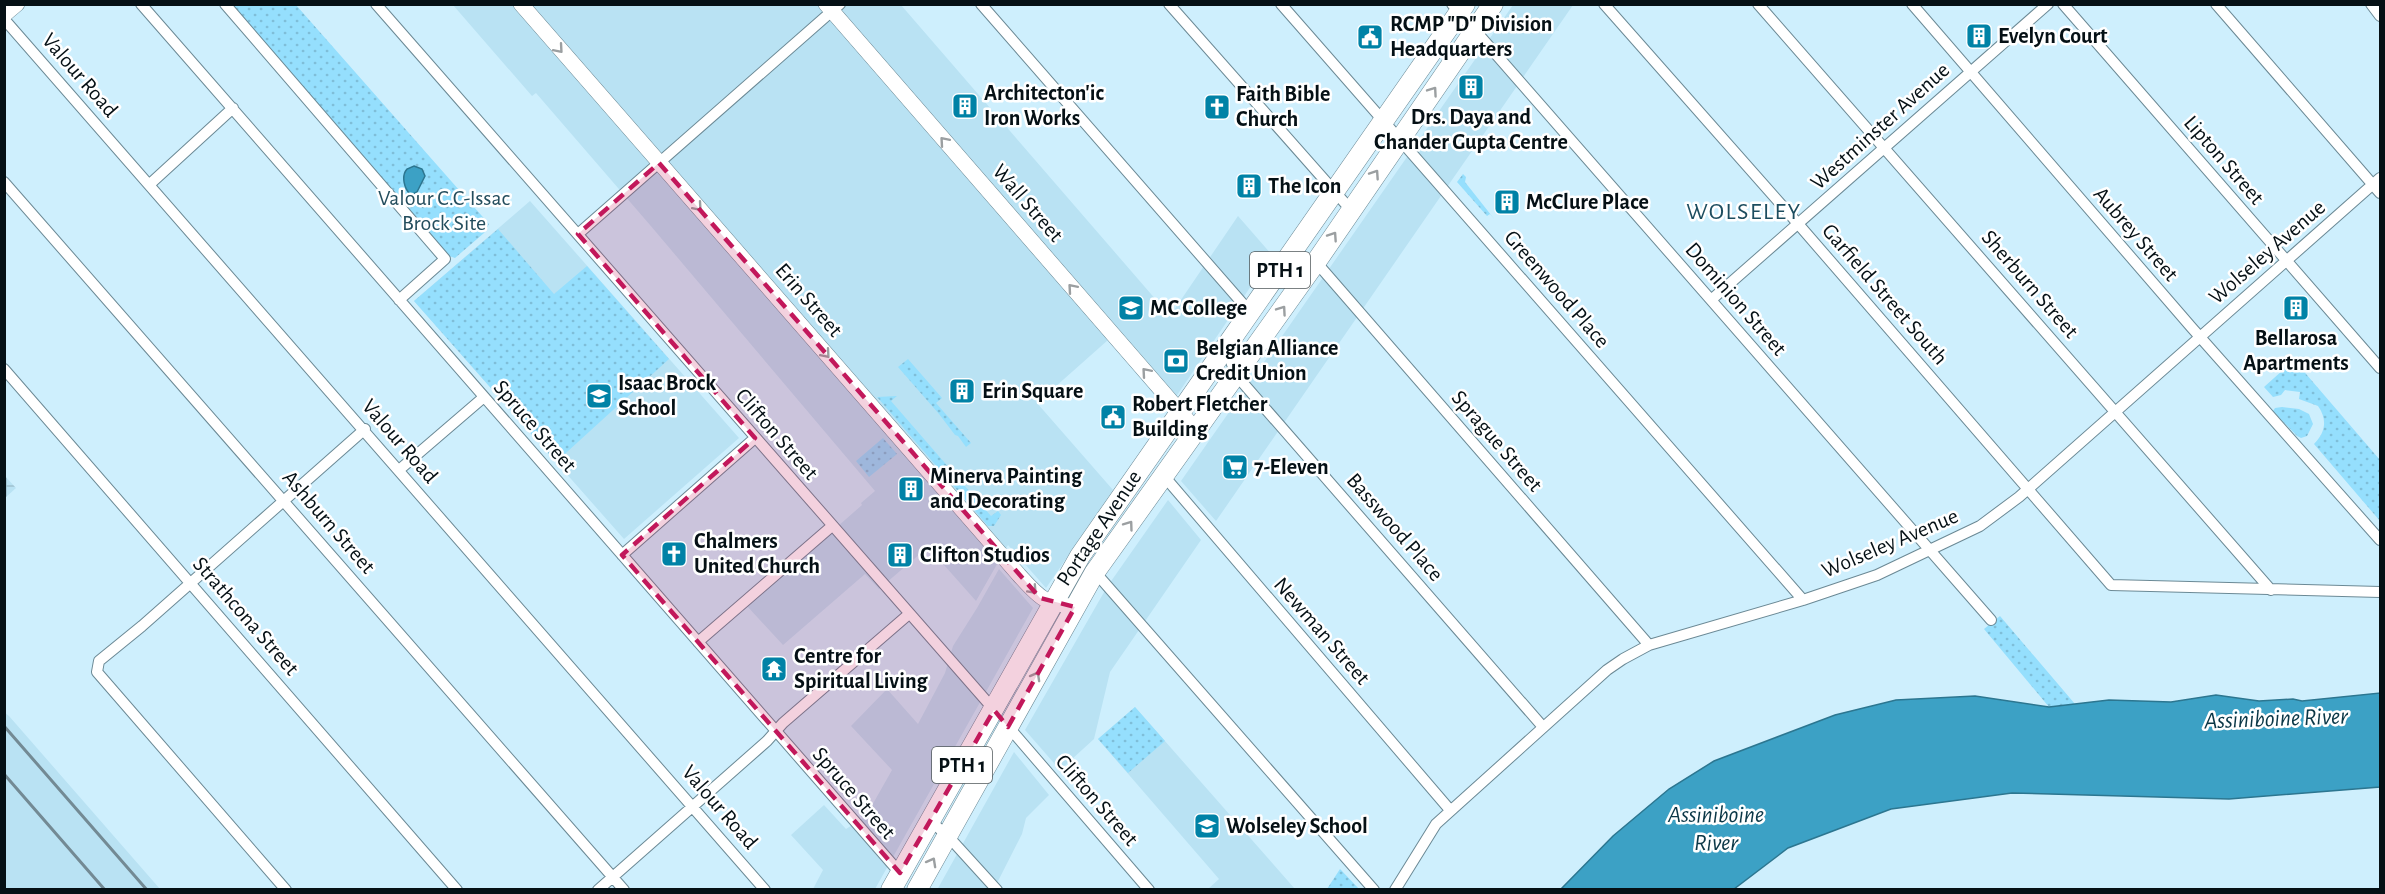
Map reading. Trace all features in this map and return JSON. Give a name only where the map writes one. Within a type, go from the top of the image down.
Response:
[{"type":"highway","name":"Portage Avenue","points":[[917,890],[1095,572],[1316,262],[1493,4]]},
{"type":"highway","name":"Portage Avenue","points":[[896,881],[1080,556],[1335,192],[1459,8]]},
{"type":"main road","points":[[4,17],[17,4]]},
{"type":"main road","name":"Erin Street","points":[[521,4],[1040,598],[1053,604],[1075,607]]},
{"type":"main road","name":"Wall Street","points":[[833,7],[1196,430]]},
{"type":"street","name":"Spruce Street","points":[[141,4],[698,642],[775,732],[896,881]]},
{"type":"street","points":[[225,4],[445,259],[399,300]]},
{"type":"street","name":"Clifton Street","points":[[376,4],[1149,890]]},
{"type":"street","points":[[981,4],[1250,312]]},
{"type":"street","points":[[1169,4],[1351,210]]},
{"type":"street","name":"Greenwood Place","points":[[1281,4],[1803,600]]},
{"type":"street","name":"Garfield Street South","points":[[1604,4],[2111,585],[2271,590]]},
{"type":"street","name":"Sherburn Street","points":[[1758,4],[2271,590]]},
{"type":"street","name":"Aubrey Street","points":[[1912,4],[2200,337],[2380,540]]},
{"type":"street","name":"Westminster Avenue","points":[[1712,300],[2048,4]]},
{"type":"street","name":"Lipton Street","points":[[2063,4],[2380,368]]},
{"type":"street","points":[[2216,4],[2378,185]]},
{"type":"street","points":[[2371,4],[2380,16]]},
{"type":"street","points":[[578,234],[833,7]]},
{"type":"street","name":"Dominion Street","points":[[1459,8],[1474,31],[1991,620]]},
{"type":"street","name":"Valour Road","points":[[4,17],[765,890]]},
{"type":"street","points":[[150,184],[233,108]]},
{"type":"street","name":"Ashburn Street","points":[[4,182],[624,890]]},
{"type":"street","name":"Wolseley Avenue","points":[[1395,890],[1429,833],[1450,810],[1607,670],[1649,645],[1803,600],[1877,575],[1980,526],[2028,489],[2287,261],[2378,185]]},
{"type":"street","name":"Sprague Street","points":[[1316,262],[1649,645]]},
{"type":"street","name":"Basswood Place","points":[[1226,348],[1236,375],[1543,727]]},
{"type":"street","name":"Strathcona Street","points":[[4,369],[457,890]]},
{"type":"street","points":[[399,470],[484,397]]},
{"type":"street","points":[[286,890],[97,672],[99,661],[364,429]]},
{"type":"street","points":[[622,555],[755,438]]},
{"type":"street","name":"Newman Street","points":[[1164,476],[1450,810]]},
{"type":"street","points":[[698,642],[832,526]]},
{"type":"street","points":[[1095,572],[1374,890]]},
{"type":"street","points":[[2271,590],[2380,592]]},
{"type":"street","points":[[598,890],[909,614]]},
{"type":"street","points":[[930,820],[947,835],[997,890]]},
{"type":"highlighted area","points":[[659,163],[1040,598],[1075,607],[1008,727],[994,710],[900,873],[622,555],[755,438],[578,234]]},
{"type":"shaded area","points":[[453,5],[901,5],[1170,316],[1238,216],[1272,255],[1167,410],[1108,340],[1037,403],[1113,490],[1046,588],[1008,545],[976,601],[928,547],[879,589],[865,574],[783,645],[747,606],[875,491],[536,93],[532,96]]},
{"type":"shaded area","points":[[1513,5],[1573,5],[1216,521],[1181,481]]},
{"type":"shaded area","name":"Isaac Brock School","points":[[530,201],[739,438],[624,539],[414,301]]},
{"type":"shaded area","points":[[4,475],[16,488],[5,498],[4,498]]},
{"type":"shaded area","points":[[1168,500],[1201,540],[1110,672],[1094,739],[1060,770],[1025,730],[1107,587]]},
{"type":"shaded area","points":[[999,569],[1033,608],[875,889],[813,889],[823,870],[791,835],[824,805],[846,829],[866,816],[892,770],[851,726],[887,689],[918,724],[945,673],[953,646]]},
{"type":"shaded area","name":"Wolseley School","points":[[1135,707],[1295,889],[1208,889],[1219,879],[1098,739]]},
{"type":"shaded area","points":[[4,712],[9,716],[160,889],[5,889]]},
{"type":"shaded area","points":[[1014,752],[1049,795],[1026,818],[1022,834],[994,889],[937,890]]},
{"type":"green space","name":"Valour C.C-Issac Brock Site","points":[[231,5],[296,5],[489,224],[484,233],[455,258],[449,256]]},
{"type":"green space","points":[[1463,174],[1466,177],[1465,182],[1495,220],[1490,214],[1487,216],[1457,182]]},
{"type":"green space","points":[[498,229],[554,294],[587,266],[669,359],[556,462],[414,301]]},
{"type":"green space","points":[[908,359],[942,398],[936,403],[971,443],[966,447],[898,367]]},
{"type":"green space","points":[[2294,360],[2380,460],[2380,521],[2314,444],[2324,426],[2323,416],[2318,406],[2299,399],[2300,392],[2285,390],[2281,395],[2273,397],[2264,387]]},
{"type":"green space","points":[[897,396],[891,401],[991,516],[998,511],[1001,515],[994,526],[988,526],[877,397]]},
{"type":"green space","points":[[2275,408],[2299,409],[2309,414],[2313,424],[2307,436],[2301,438],[2297,436],[2273,411]]},
{"type":"green space","points":[[883,438],[897,454],[869,477],[856,461]]},
{"type":"green space","points":[[2000,616],[2075,704],[2049,707],[1984,629]]},
{"type":"green space","points":[[1135,707],[1165,741],[1128,773],[1098,739]]},
{"type":"green space","name":"Wolseley School","points":[[1340,869],[1342,871],[1359,889],[1327,889]]},
{"type":"water","points":[[414,166],[422,169],[425,176],[417,192],[411,195],[405,186],[404,175],[407,169]]},
{"type":"water","name":"Assiniboine River","points":[[2380,693],[2380,787],[2229,799],[2012,793],[1891,809],[1788,848],[1734,889],[1561,889],[1613,836],[1669,789],[1714,761],[1835,715],[1896,700],[1975,696],[2049,707],[2109,700],[2171,702],[2216,695],[2259,701],[2293,699],[2302,701]]},
{"type":"railway","points":[[4,726],[147,890]]},
{"type":"railway","points":[[4,774],[105,890]]},
{"type":"place","name":"Evelyn Court","points":[[1979,36]]},
{"type":"place","name":"RCMP \"D\" Division Headquarters","points":[[1370,37]]},
{"type":"place","name":"Drs. Daya and Chander Gupta Centre","points":[[1471,87]]},
{"type":"place","name":"Architecton'ic Iron Works","points":[[965,106]]},
{"type":"place","name":"Faith Bible Church","points":[[1217,107]]},
{"type":"place","name":"The Icon","points":[[1249,186]]},
{"type":"place","name":"McClure Place","points":[[1507,202]]},
{"type":"place","name":"MC College","points":[[1131,308]]},
{"type":"place","name":"Bellarosa Apartments","points":[[2296,308]]},
{"type":"place","name":"Belgian Alliance Credit Union","points":[[1176,361]]},
{"type":"place","name":"Erin Square","points":[[962,391]]},
{"type":"place","name":"Isaac Brock School","points":[[599,396]]},
{"type":"place","name":"Robert Fletcher Building","points":[[1113,417]]},
{"type":"place","name":"7-Eleven","points":[[1235,467]]},
{"type":"place","name":"Minerva Painting and Decorating","points":[[911,489]]},
{"type":"place","name":"Chalmers United Church","points":[[674,554]]},
{"type":"place","name":"Clifton Studios","points":[[900,555]]},
{"type":"place","name":"Centre for Spiritual Living","points":[[774,669]]},
{"type":"place","name":"Wolseley School","points":[[1207,826]]},
{"type":"district","name":"WOLSELEY","points":[[1744,212]]}]
